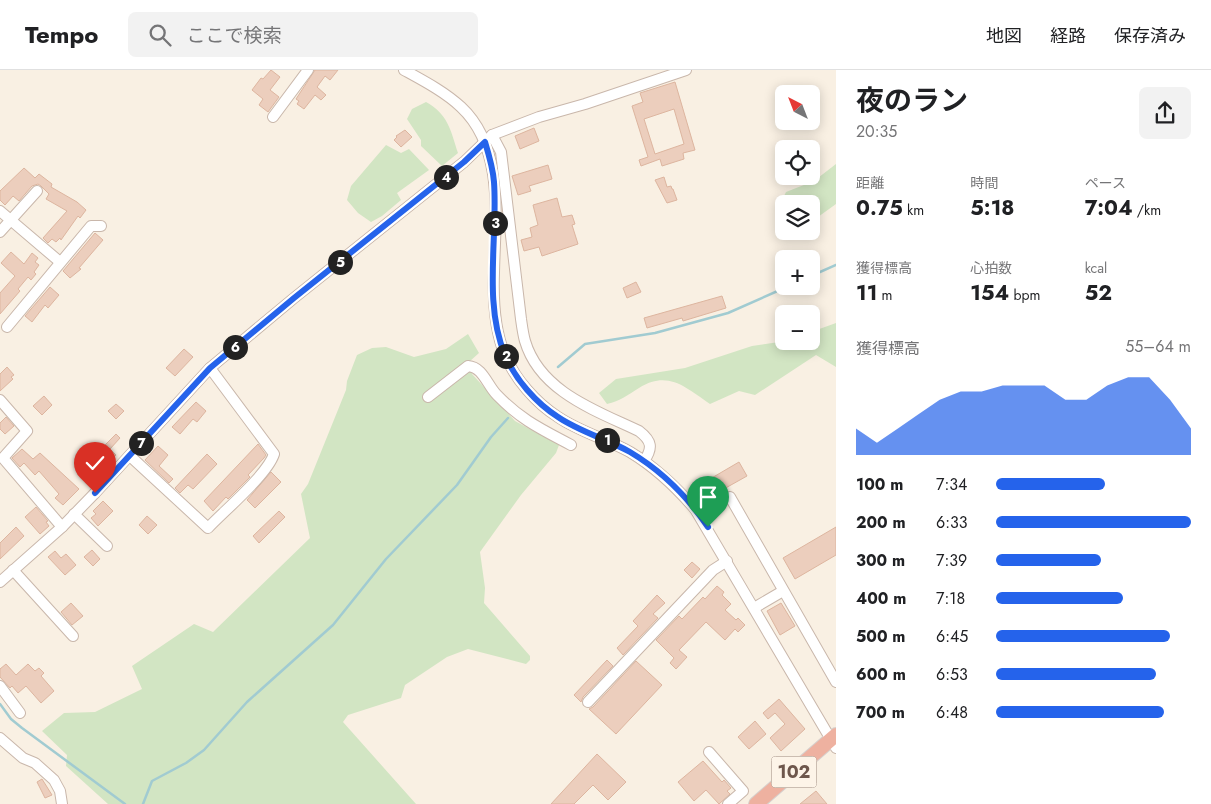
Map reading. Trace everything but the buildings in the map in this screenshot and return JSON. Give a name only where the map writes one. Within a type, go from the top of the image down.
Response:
[{"type":"highway","name":"102","points":[[756,804],[834,741]]},
{"type":"street","points":[[273,117],[308,70]]},
{"type":"street","points":[[404,70],[444,94],[461,107],[501,152],[520,319],[525,342],[531,355],[558,388],[577,402],[639,431],[647,437],[651,442],[651,451],[644,461]]},
{"type":"street","points":[[0,582],[62,527],[210,368],[464,162],[489,138],[540,117],[686,70]]},
{"type":"street","points":[[489,138],[494,180],[493,303],[504,354],[516,375],[528,390],[558,417],[620,446],[644,461],[677,488],[695,508],[834,741]]},
{"type":"street","points":[[0,232],[38,191]]},
{"type":"street","points":[[0,211],[60,262]]},
{"type":"street","points":[[7,327],[91,226],[101,226]]},
{"type":"street","points":[[428,397],[468,366],[474,366],[480,370],[495,393],[523,419],[571,445]]},
{"type":"street","points":[[130,456],[208,528],[260,476],[272,461],[274,454],[210,368]]},
{"type":"street","points":[[0,400],[27,431],[2,459],[62,527]]},
{"type":"street","points":[[730,497],[836,682]]},
{"type":"street","points":[[74,514],[107,546]]},
{"type":"street","points":[[588,702],[713,570],[727,561]]},
{"type":"street","points":[[13,570],[74,636]]},
{"type":"street","points":[[754,608],[783,591]]},
{"type":"street","points":[[0,686],[20,713]]},
{"type":"street","points":[[0,738],[22,758],[35,763],[54,780],[60,791],[62,804]]},
{"type":"street","points":[[709,752],[743,791],[728,804]]},
{"type":"green space","points":[[426,102],[439,112],[448,124],[458,153],[442,166],[421,146],[421,140],[407,119],[412,109]]},
{"type":"green space","points":[[386,145],[401,153],[409,149],[429,170],[397,193],[401,200],[382,216],[371,222],[358,213],[347,200],[351,186]]},
{"type":"green space","points":[[836,164],[836,204],[820,216],[820,195],[785,195],[786,192],[804,185],[820,185],[820,176]]},
{"type":"green space","points":[[836,323],[836,367],[816,355],[755,395],[739,391],[710,404],[684,387],[668,381],[649,383],[607,404],[599,393],[616,379],[685,368],[752,346],[775,343],[775,350],[820,350],[820,329]]},
{"type":"green space","points":[[468,334],[479,353],[469,362],[472,374],[515,421],[559,445],[556,453],[521,495],[480,552],[485,588],[484,603],[530,656],[530,660],[526,664],[468,649],[447,657],[405,685],[401,698],[348,715],[343,722],[416,804],[108,804],[66,766],[67,755],[42,731],[64,713],[95,712],[142,689],[132,666],[194,624],[213,632],[310,538],[301,494],[308,484],[346,390],[347,381],[357,355],[372,348],[386,347],[414,357],[446,349]]},
{"type":"waterway","points":[[820,272],[836,265]]},
{"type":"waterway","points":[[558,367],[585,344],[655,333],[728,313],[775,292]]},
{"type":"waterway","points":[[143,804],[152,781],[186,763],[204,750],[247,702],[333,625],[386,559],[457,485],[491,437],[508,418]]},
{"type":"waterway","points":[[0,704],[11,719],[22,728],[125,804]]},
{"type":"route","points":[[95,493],[210,368],[464,162],[485,142],[494,180],[493,303],[504,354],[516,375],[541,403],[558,417],[620,446],[662,474],[695,508],[708,527]]}]
